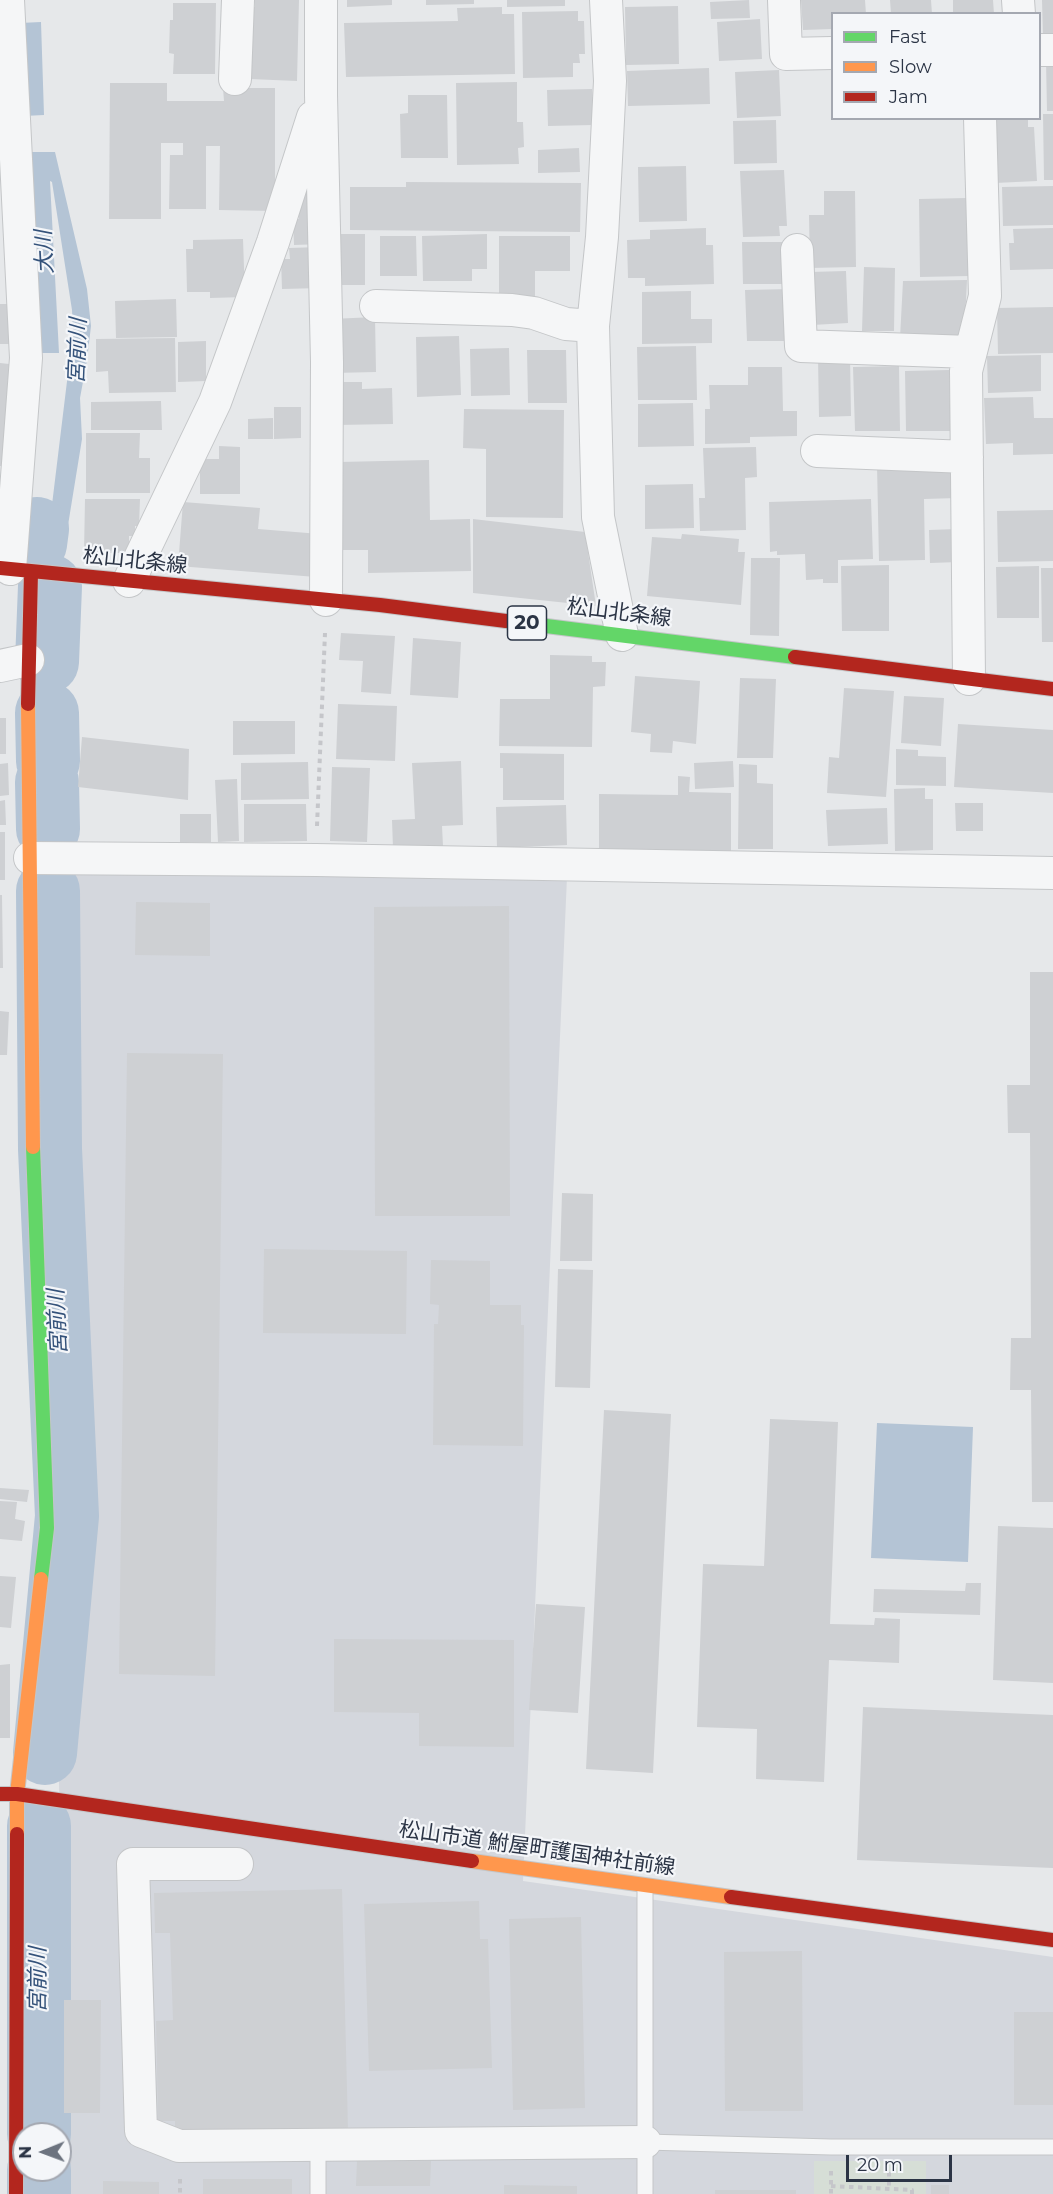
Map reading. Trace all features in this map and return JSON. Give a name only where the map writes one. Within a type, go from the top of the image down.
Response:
[{"type":"street","points":[[8,0],[7,75],[26,358],[14,570],[14,663],[30,858],[33,1185],[47,1528],[22,1795],[16,2194]]},
{"type":"street","points":[[234,79],[238,0]]},
{"type":"street","points":[[321,0],[327,362],[326,600]]},
{"type":"street","points":[[606,0],[609,81],[602,237],[592,326],[598,517],[622,635]]},
{"type":"street","points":[[783,0],[786,54],[831,53]]},
{"type":"street","points":[[129,581],[215,402],[273,242],[321,95]]},
{"type":"street","points":[[969,679],[966,371],[985,296],[980,120]]},
{"type":"street","points":[[797,250],[801,346],[970,352]]},
{"type":"street","points":[[376,306],[512,310],[534,313],[566,324],[592,326]]},
{"type":"street","points":[[817,451],[967,456]]},
{"type":"street","name":"松山北条線","points":[[14,570],[326,600],[1053,689]]},
{"type":"street","points":[[30,858],[316,860],[1053,873]]},
{"type":"street","name":"松山市道 鮒屋町護国神社前線","points":[[0,1794],[53,1799],[645,1886],[1053,1940]]},
{"type":"street","points":[[237,1864],[133,1864],[141,2131],[179,2146],[645,2142]]},
{"type":"lane","points":[[645,1886],[645,2194]]},
{"type":"lane","points":[[645,2142],[831,2147],[1053,2147]]},
{"type":"lane","points":[[318,2144],[318,2194]]},
{"type":"path","points":[[316,860],[326,600]]},
{"type":"path","points":[[831,2186],[912,2190],[912,2194]]},
{"type":"shaded area","points":[[63,866],[567,877],[523,1881],[1053,1957],[1053,2194],[65,2194],[65,2182],[72,2182],[72,2122],[64,2122],[59,1780]]},
{"type":"shaded area","points":[[814,2161],[926,2161],[926,2194],[814,2194]]},
{"type":"water","points":[[41,22],[44,115],[24,116],[20,23]]},
{"type":"water","points":[[29,152],[55,152],[87,289],[91,326],[80,398],[82,439],[63,556],[46,554],[73,332],[72,310],[52,182],[50,181],[59,353],[39,353]]},
{"type":"water","points":[[877,1423],[973,1427],[968,1562],[871,1558]]},
{"type":"building","points":[[255,0],[299,0],[297,81],[250,79],[247,7],[255,7]]},
{"type":"building","points":[[347,0],[392,0],[392,5],[347,7]]},
{"type":"building","points":[[426,0],[474,0],[474,4],[426,5]]},
{"type":"building","points":[[507,0],[565,0],[565,6],[507,7]]},
{"type":"building","points":[[749,0],[750,18],[711,19],[710,2]]},
{"type":"building","points":[[801,0],[865,0],[866,12],[831,12],[831,29],[803,30]]},
{"type":"building","points":[[890,0],[931,0],[932,12],[891,12]]},
{"type":"building","points":[[953,0],[993,0],[994,12],[953,12]]},
{"type":"building","points":[[1042,0],[1053,0],[1053,37],[1043,37]]},
{"type":"building","points":[[173,3],[216,3],[215,74],[173,74],[174,54],[169,53]]},
{"type":"building","points":[[678,6],[679,64],[626,65],[625,7]]},
{"type":"building","points":[[502,7],[502,14],[514,14],[515,74],[346,77],[344,23],[458,21],[457,8]]},
{"type":"building","points":[[578,11],[578,21],[584,21],[585,54],[579,54],[580,63],[573,63],[573,77],[523,78],[522,12]]},
{"type":"building","points":[[760,19],[762,59],[719,61],[717,22]]},
{"type":"building","points":[[1046,61],[1053,61],[1053,111],[1047,111]]},
{"type":"building","points":[[709,68],[710,104],[628,106],[627,71]]},
{"type":"building","points":[[779,70],[781,116],[737,118],[735,72]]},
{"type":"building","points":[[517,82],[517,122],[523,122],[524,147],[518,148],[519,164],[457,165],[456,83]]},
{"type":"building","points":[[110,83],[167,83],[167,101],[224,101],[223,88],[275,88],[275,211],[219,210],[220,146],[206,146],[206,209],[169,209],[170,155],[183,155],[183,143],[161,143],[161,219],[109,219]]},
{"type":"building","points":[[592,89],[593,125],[548,126],[547,90]]},
{"type":"building","points":[[408,95],[447,95],[448,158],[401,158],[400,114],[408,113]]},
{"type":"building","points":[[1043,114],[1053,114],[1053,180],[1044,180]]},
{"type":"building","points":[[776,120],[777,163],[734,164],[733,121]]},
{"type":"building","points":[[992,120],[1028,120],[1028,127],[1034,127],[1037,181],[995,183]]},
{"type":"building","points":[[579,148],[580,172],[538,173],[538,150]]},
{"type":"building","points":[[686,166],[687,221],[639,222],[638,167]]},
{"type":"building","points":[[784,170],[787,226],[779,226],[780,236],[743,237],[740,171]]},
{"type":"building","points":[[406,182],[581,183],[580,232],[350,230],[350,187],[406,187]]},
{"type":"building","points":[[1053,186],[1053,225],[1003,226],[1002,187]]},
{"type":"building","points":[[824,191],[855,191],[856,267],[810,268],[809,215],[824,215]]},
{"type":"building","points":[[302,194],[308,194],[323,244],[294,245],[293,219],[299,219],[298,207],[302,207]]},
{"type":"building","points":[[967,198],[969,276],[920,277],[919,199]]},
{"type":"building","points":[[706,228],[706,245],[713,245],[714,284],[645,286],[645,278],[628,278],[627,240],[650,239],[650,230]]},
{"type":"building","points":[[1053,228],[1053,269],[1010,270],[1009,243],[1014,243],[1013,229]]},
{"type":"building","points":[[331,234],[365,234],[365,285],[331,285]]},
{"type":"building","points":[[487,234],[487,269],[472,269],[472,281],[423,281],[422,236]]},
{"type":"building","points":[[380,236],[416,236],[417,276],[380,276]]},
{"type":"building","points":[[499,236],[570,236],[570,271],[535,271],[535,296],[499,296]]},
{"type":"building","points":[[243,239],[245,297],[210,298],[210,292],[187,292],[186,249],[193,249],[193,240]]},
{"type":"building","points":[[742,242],[784,242],[785,284],[743,284]]},
{"type":"building","points":[[320,247],[321,288],[282,289],[281,259],[290,259],[289,248]]},
{"type":"building","points":[[864,267],[895,268],[894,331],[862,331]]},
{"type":"building","points":[[846,271],[848,323],[812,325],[810,272]]},
{"type":"building","points":[[967,280],[964,339],[900,338],[903,281]]},
{"type":"building","points":[[791,289],[792,341],[747,341],[745,290]]},
{"type":"building","points":[[691,291],[691,319],[712,319],[712,343],[642,344],[642,292]]},
{"type":"building","points":[[176,299],[177,337],[116,338],[115,301]]},
{"type":"building","points":[[0,304],[11,304],[10,344],[0,344]]},
{"type":"building","points":[[1053,307],[1053,353],[998,354],[997,308]]},
{"type":"building","points":[[375,317],[376,372],[333,373],[331,319]]},
{"type":"building","points":[[459,336],[461,395],[417,397],[416,337]]},
{"type":"building","points":[[175,338],[176,392],[109,393],[108,371],[96,372],[96,339]]},
{"type":"building","points":[[206,341],[206,381],[178,382],[178,342]]},
{"type":"building","points":[[696,346],[697,400],[638,400],[637,347]]},
{"type":"building","points":[[509,348],[510,395],[471,396],[470,349]]},
{"type":"building","points":[[527,350],[566,350],[567,403],[528,403]]},
{"type":"building","points":[[1041,355],[1041,391],[988,393],[987,356]]},
{"type":"building","points":[[850,356],[851,416],[819,417],[818,357]]},
{"type":"building","points":[[0,363],[9,364],[2,466],[0,466]]},
{"type":"building","points":[[899,366],[900,431],[855,431],[853,367]]},
{"type":"building","points":[[748,367],[782,367],[783,411],[797,411],[797,436],[750,437],[750,443],[705,444],[705,409],[710,409],[709,385],[748,385]]},
{"type":"building","points":[[949,370],[950,407],[955,407],[955,431],[906,431],[905,371]]},
{"type":"building","points":[[336,382],[362,382],[362,389],[392,388],[393,424],[337,425]]},
{"type":"building","points":[[1033,397],[1034,418],[1053,418],[1053,454],[1013,455],[1013,443],[986,444],[984,398]]},
{"type":"building","points":[[161,401],[162,430],[91,430],[91,402]]},
{"type":"building","points":[[693,403],[694,446],[638,447],[638,404]]},
{"type":"building","points":[[274,407],[301,407],[301,438],[274,439]]},
{"type":"building","points":[[464,409],[564,410],[563,518],[486,517],[486,449],[463,448]]},
{"type":"building","points":[[273,418],[273,439],[248,439],[248,419]]},
{"type":"building","points":[[86,433],[140,433],[139,458],[150,458],[150,493],[86,493]]},
{"type":"building","points":[[219,446],[240,447],[240,494],[200,494],[200,459],[219,459]]},
{"type":"building","points":[[756,447],[757,477],[745,478],[746,530],[700,531],[699,498],[705,498],[703,448]]},
{"type":"building","points":[[429,460],[430,520],[470,519],[471,571],[368,573],[368,550],[341,550],[339,462]]},
{"type":"building","points":[[956,463],[957,498],[924,499],[925,560],[879,561],[877,465]]},
{"type":"building","points":[[693,484],[694,528],[645,529],[645,485]]},
{"type":"building","points":[[85,499],[140,499],[139,526],[135,526],[135,536],[129,536],[129,553],[84,553]]},
{"type":"building","points":[[871,499],[873,559],[838,560],[838,583],[823,583],[823,579],[806,580],[805,554],[777,555],[777,551],[770,552],[769,502]]},
{"type":"building","points":[[183,502],[260,508],[258,529],[320,534],[316,577],[178,566]]},
{"type":"building","points":[[1053,510],[1053,561],[998,562],[997,511]]},
{"type":"building","points":[[473,519],[585,532],[596,606],[473,593]]},
{"type":"building","points":[[957,529],[959,562],[930,563],[929,530]]},
{"type":"building","points":[[682,534],[739,539],[738,552],[745,552],[741,605],[647,596],[652,537],[681,539]]},
{"type":"building","points":[[751,558],[780,558],[779,636],[750,635]]},
{"type":"building","points":[[889,565],[889,631],[842,631],[841,566]]},
{"type":"building","points":[[1039,566],[1039,618],[997,618],[996,567]]},
{"type":"building","points":[[1041,568],[1053,568],[1053,642],[1042,642]]},
{"type":"building","points":[[341,633],[395,636],[391,694],[361,692],[363,661],[339,660]]},
{"type":"building","points":[[413,638],[461,642],[458,698],[410,695]]},
{"type":"building","points":[[550,655],[592,656],[592,662],[606,662],[605,686],[593,687],[592,747],[499,746],[500,699],[550,699]]},
{"type":"building","points":[[635,676],[700,681],[696,744],[673,741],[672,753],[650,752],[651,734],[631,732]]},
{"type":"building","points":[[740,678],[776,679],[773,758],[737,758]]},
{"type":"building","points":[[844,688],[894,691],[886,797],[827,793],[829,757],[839,758]]},
{"type":"building","points":[[904,696],[944,698],[941,746],[901,743]]},
{"type":"building","points":[[338,704],[397,706],[395,761],[336,759]]},
{"type":"building","points":[[0,718],[6,718],[6,754],[0,754]]},
{"type":"building","points":[[233,721],[295,721],[295,754],[233,755]]},
{"type":"building","points":[[958,724],[1053,730],[1053,793],[954,787]]},
{"type":"building","points":[[82,737],[189,749],[188,800],[78,787]]},
{"type":"building","points":[[896,749],[918,750],[918,756],[946,757],[946,786],[896,785]]},
{"type":"building","points":[[500,753],[564,754],[564,800],[503,800],[503,768],[500,768]]},
{"type":"building","points":[[461,761],[463,825],[442,826],[443,846],[393,848],[392,820],[415,819],[412,763]]},
{"type":"building","points":[[733,761],[734,787],[695,789],[694,763]]},
{"type":"building","points":[[308,762],[309,799],[241,800],[241,763]]},
{"type":"building","points":[[8,763],[9,795],[0,796],[0,764]]},
{"type":"building","points":[[739,764],[757,765],[757,783],[773,784],[773,849],[738,849]]},
{"type":"building","points":[[332,767],[370,768],[367,842],[330,841]]},
{"type":"building","points":[[678,776],[690,777],[689,792],[731,793],[731,852],[599,850],[599,794],[678,795]]},
{"type":"building","points":[[237,779],[239,841],[218,842],[215,780]]},
{"type":"building","points":[[925,788],[925,799],[933,799],[933,850],[895,851],[894,789]]},
{"type":"building","points":[[5,800],[6,825],[0,825],[0,801]]},
{"type":"building","points":[[955,803],[983,803],[983,831],[956,831]]},
{"type":"building","points":[[244,804],[306,804],[307,841],[244,842]]},
{"type":"building","points":[[566,805],[567,845],[497,848],[496,807]]},
{"type":"building","points":[[887,808],[888,844],[828,846],[826,810]]},
{"type":"building","points":[[180,814],[211,814],[211,842],[180,842]]},
{"type":"building","points":[[0,832],[5,832],[5,880],[0,880]]},
{"type":"building","points":[[0,895],[2,895],[3,968],[0,968]]},
{"type":"building","points":[[136,902],[210,903],[210,956],[135,955]]},
{"type":"building","points":[[509,906],[510,1216],[375,1216],[374,907]]},
{"type":"building","points":[[1030,972],[1053,972],[1053,1502],[1032,1502],[1031,1390],[1010,1390],[1011,1338],[1031,1338],[1030,1133],[1008,1133],[1007,1085],[1030,1085]]},
{"type":"building","points":[[0,1011],[9,1012],[7,1055],[0,1055]]},
{"type":"building","points":[[127,1053],[223,1054],[215,1676],[119,1674]]},
{"type":"building","points":[[562,1193],[593,1194],[592,1261],[560,1261]]},
{"type":"building","points":[[264,1249],[407,1251],[406,1334],[263,1333]]},
{"type":"building","points":[[431,1260],[490,1261],[490,1305],[521,1305],[521,1325],[524,1325],[523,1446],[433,1445],[434,1324],[438,1324],[439,1305],[430,1304]]},
{"type":"building","points":[[558,1269],[593,1270],[590,1388],[555,1387]]},
{"type":"building","points":[[604,1410],[671,1414],[653,1773],[586,1769]]},
{"type":"building","points":[[770,1419],[838,1422],[830,1624],[874,1625],[875,1618],[900,1619],[899,1663],[829,1660],[824,1782],[756,1779],[757,1729],[697,1727],[703,1564],[764,1566]]},
{"type":"building","points":[[0,1488],[29,1490],[27,1502],[0,1499]]},
{"type":"building","points":[[0,1501],[17,1502],[15,1519],[25,1521],[22,1541],[0,1539]]},
{"type":"building","points":[[998,1526],[1053,1528],[1053,1683],[993,1680]]},
{"type":"building","points":[[0,1576],[16,1577],[11,1628],[0,1627]]},
{"type":"building","points":[[966,1583],[981,1583],[980,1615],[873,1612],[874,1589],[965,1591]]},
{"type":"building","points":[[536,1604],[585,1607],[578,1713],[529,1710]]},
{"type":"building","points":[[334,1639],[514,1640],[514,1747],[419,1746],[419,1713],[334,1712]]},
{"type":"building","points":[[10,1664],[10,1738],[0,1738],[0,1665]]},
{"type":"building","points":[[863,1707],[1053,1715],[1053,1868],[857,1860]]},
{"type":"building","points":[[342,1889],[348,2130],[175,2134],[175,2121],[158,2121],[156,2021],[173,2020],[170,1933],[155,1933],[154,1893]]},
{"type":"building","points":[[479,1901],[480,1939],[488,1939],[492,2068],[369,2071],[364,1904]]},
{"type":"building","points":[[581,1917],[585,2108],[513,2110],[509,1919]]},
{"type":"building","points":[[802,1951],[803,2111],[725,2111],[724,1952]]},
{"type":"building","points":[[64,2000],[101,2000],[100,2113],[64,2113]]},
{"type":"building","points":[[1014,2012],[1053,2012],[1053,2105],[1014,2105]]},
{"type":"building","points":[[357,2161],[431,2161],[430,2186],[356,2186]]},
{"type":"building","points":[[203,2179],[292,2179],[292,2194],[203,2194]]},
{"type":"building","points":[[103,2181],[159,2182],[159,2194],[103,2194]]},
{"type":"building","points":[[504,2185],[577,2186],[577,2194],[504,2194]]},
{"type":"building","points":[[931,2185],[949,2185],[949,2194],[931,2194]]},
{"type":"building","points":[[715,2190],[796,2190],[796,2194],[715,2194]]},
{"type":"waterway","name":"大川","points":[[35,544],[37,529]]},
{"type":"waterway","name":"宮前川","points":[[47,662],[50,586]]},
{"type":"waterway","name":"宮前川","points":[[47,713],[48,761]]},
{"type":"waterway","name":"宮前川","points":[[47,782],[48,829]]},
{"type":"waterway","name":"宮前川","points":[[45,1753],[67,1516],[50,1149],[48,891]]},
{"type":"waterway","name":"宮前川","points":[[39,1826],[39,2122]]},
{"type":"waterway","name":"宮前川","points":[[39,2182],[39,2194]]},
{"type":"traffic: fast","points":[[506,621],[795,657]]},
{"type":"traffic: fast","points":[[33,1147],[47,1528],[41,1579]]},
{"type":"traffic: slow","points":[[28,704],[33,1147]]},
{"type":"traffic: slow","points":[[17,1834],[17,1794],[41,1579]]},
{"type":"traffic: slow","points":[[472,1861],[731,1897]]},
{"type":"traffic: jam","points":[[0,568],[380,605],[506,621]]},
{"type":"traffic: jam","points":[[28,704],[31,572]]},
{"type":"traffic: jam","points":[[795,657],[1053,689]]},
{"type":"traffic: jam","points":[[0,1794],[17,1794],[472,1861]]},
{"type":"traffic: jam","points":[[16,2194],[17,1834]]},
{"type":"traffic: jam","points":[[731,1897],[1053,1940]]}]
